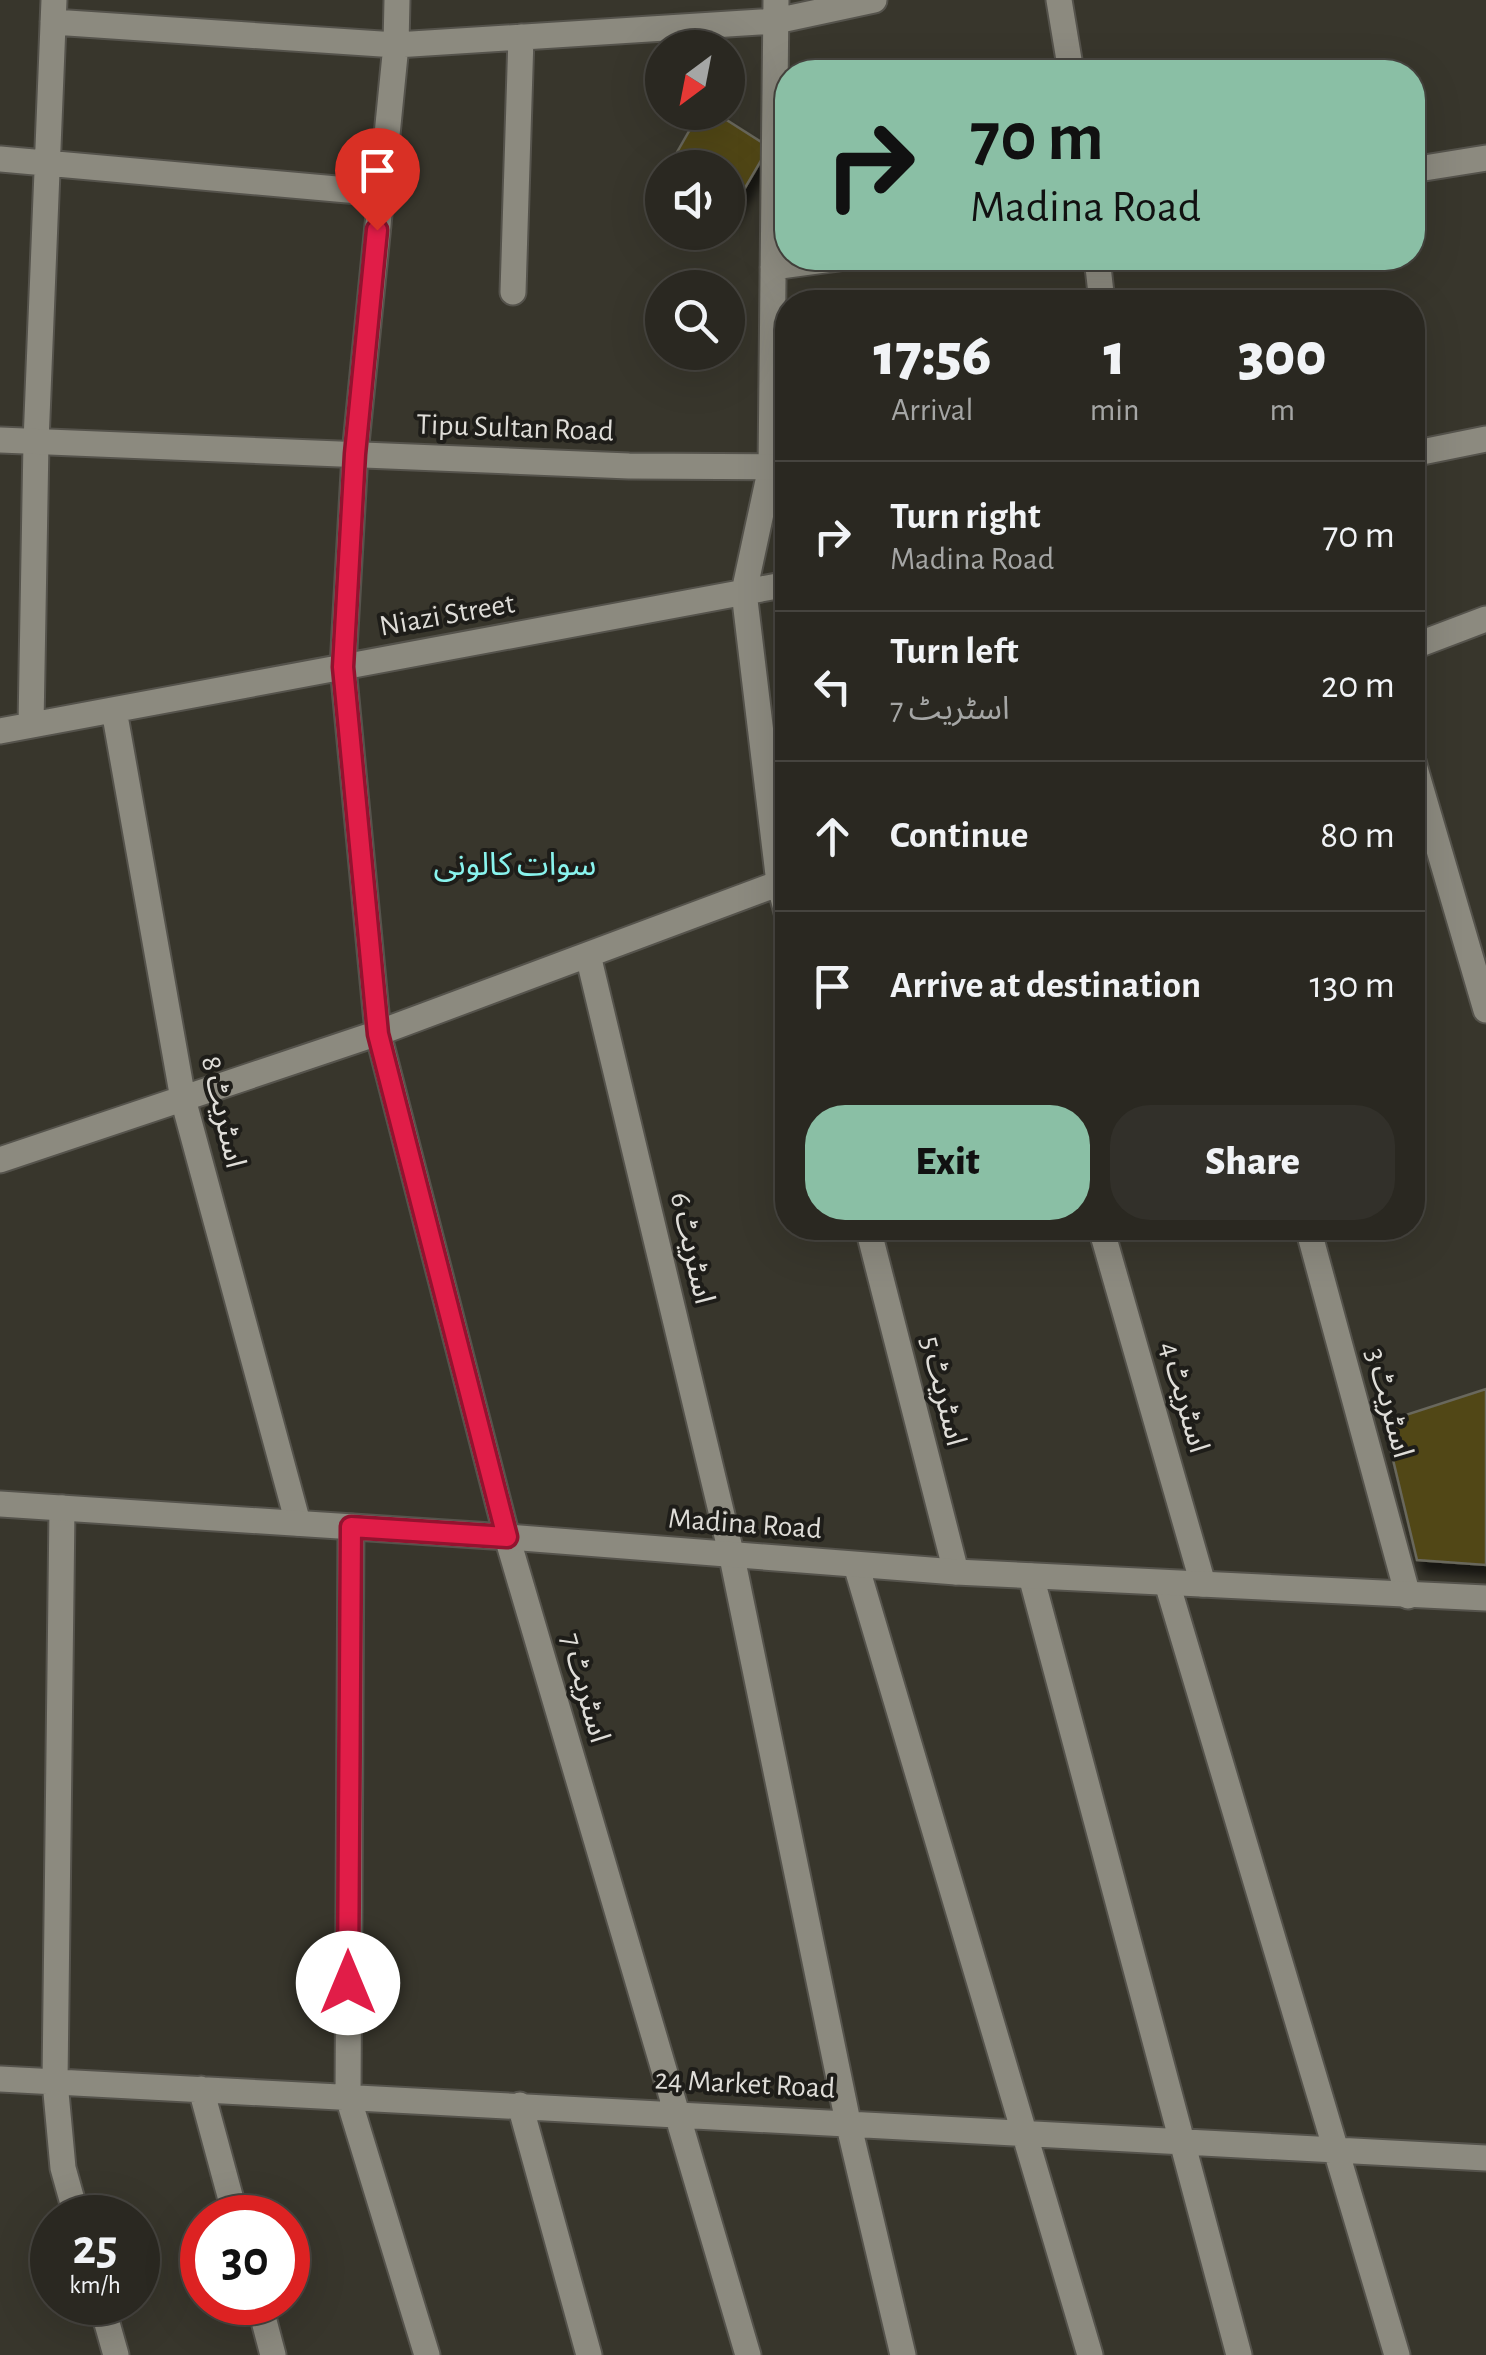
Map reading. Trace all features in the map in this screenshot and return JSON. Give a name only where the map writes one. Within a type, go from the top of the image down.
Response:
[{"type":"street","name":"اسٹریٹ 7","points":[[396,0],[396,46],[355,454],[343,667],[378,1034],[507,1537],[748,2355]]},
{"type":"street","points":[[31,725],[36,442],[54,11],[396,46],[521,37],[874,0]]},
{"type":"street","points":[[1060,0],[1068,60]]},
{"type":"street","points":[[776,10],[776,60]]},
{"type":"street","points":[[513,292],[521,37]]},
{"type":"street","points":[[775,139],[775,308]]},
{"type":"street","points":[[1425,168],[1486,158]]},
{"type":"street","points":[[0,159],[381,193]]},
{"type":"street","points":[[1425,451],[1486,439]]},
{"type":"street","name":"Tipu Sultan Road","points":[[0,440],[630,466],[775,466]]},
{"type":"street","points":[[775,480],[744,592],[775,823]]},
{"type":"street","name":"Niazi Street","points":[[0,731],[775,586]]},
{"type":"street","points":[[1425,641],[1486,619]]},
{"type":"street","name":"اسٹریٹ 8","points":[[114,710],[184,1099],[298,1523]]},
{"type":"street","points":[[1425,802],[1486,1010]]},
{"type":"street","points":[[0,1160],[378,1034],[775,885]]},
{"type":"street","name":"اسٹریٹ 6","points":[[588,955],[732,1557],[848,2122],[903,2355]]},
{"type":"street","name":"اسٹریٹ 5","points":[[871,1240],[956,1572]]},
{"type":"street","name":"اسٹریٹ 4","points":[[1105,1240],[1203,1584]]},
{"type":"street","name":"اسٹریٹ 3","points":[[1311,1240],[1408,1596]]},
{"type":"street","name":"Madina Road","points":[[0,1504],[507,1537],[956,1572],[1486,1598]]},
{"type":"street","points":[[62,1508],[56,2082],[62,2168],[70,2195]]},
{"type":"street","points":[[351,1527],[348,2097],[427,2355]]},
{"type":"street","points":[[856,1565],[1090,2355]]},
{"type":"street","points":[[1031,1576],[1239,2355]]},
{"type":"street","points":[[1168,1583],[1397,2355]]},
{"type":"street","name":"24 Market Road","points":[[0,2079],[1486,2158]]},
{"type":"street","points":[[201,2089],[230,2195]]},
{"type":"street","points":[[520,2106],[589,2355]]},
{"type":"street","points":[[108,2325],[116,2355]]},
{"type":"street","points":[[265,2325],[273,2355]]},
{"type":"building","points":[[690,130],[742,130],[769,147],[745,188],[745,150],[678,150]]},
{"type":"building","points":[[1486,1389],[1486,1565],[1417,1560],[1384,1422]]},
{"type":"district","name":"سوات کالونی","points":[[515,865]]},
{"type":"route","points":[[348,1983],[351,1527],[507,1537],[378,1034],[343,667],[355,454],[377,230]]}]
